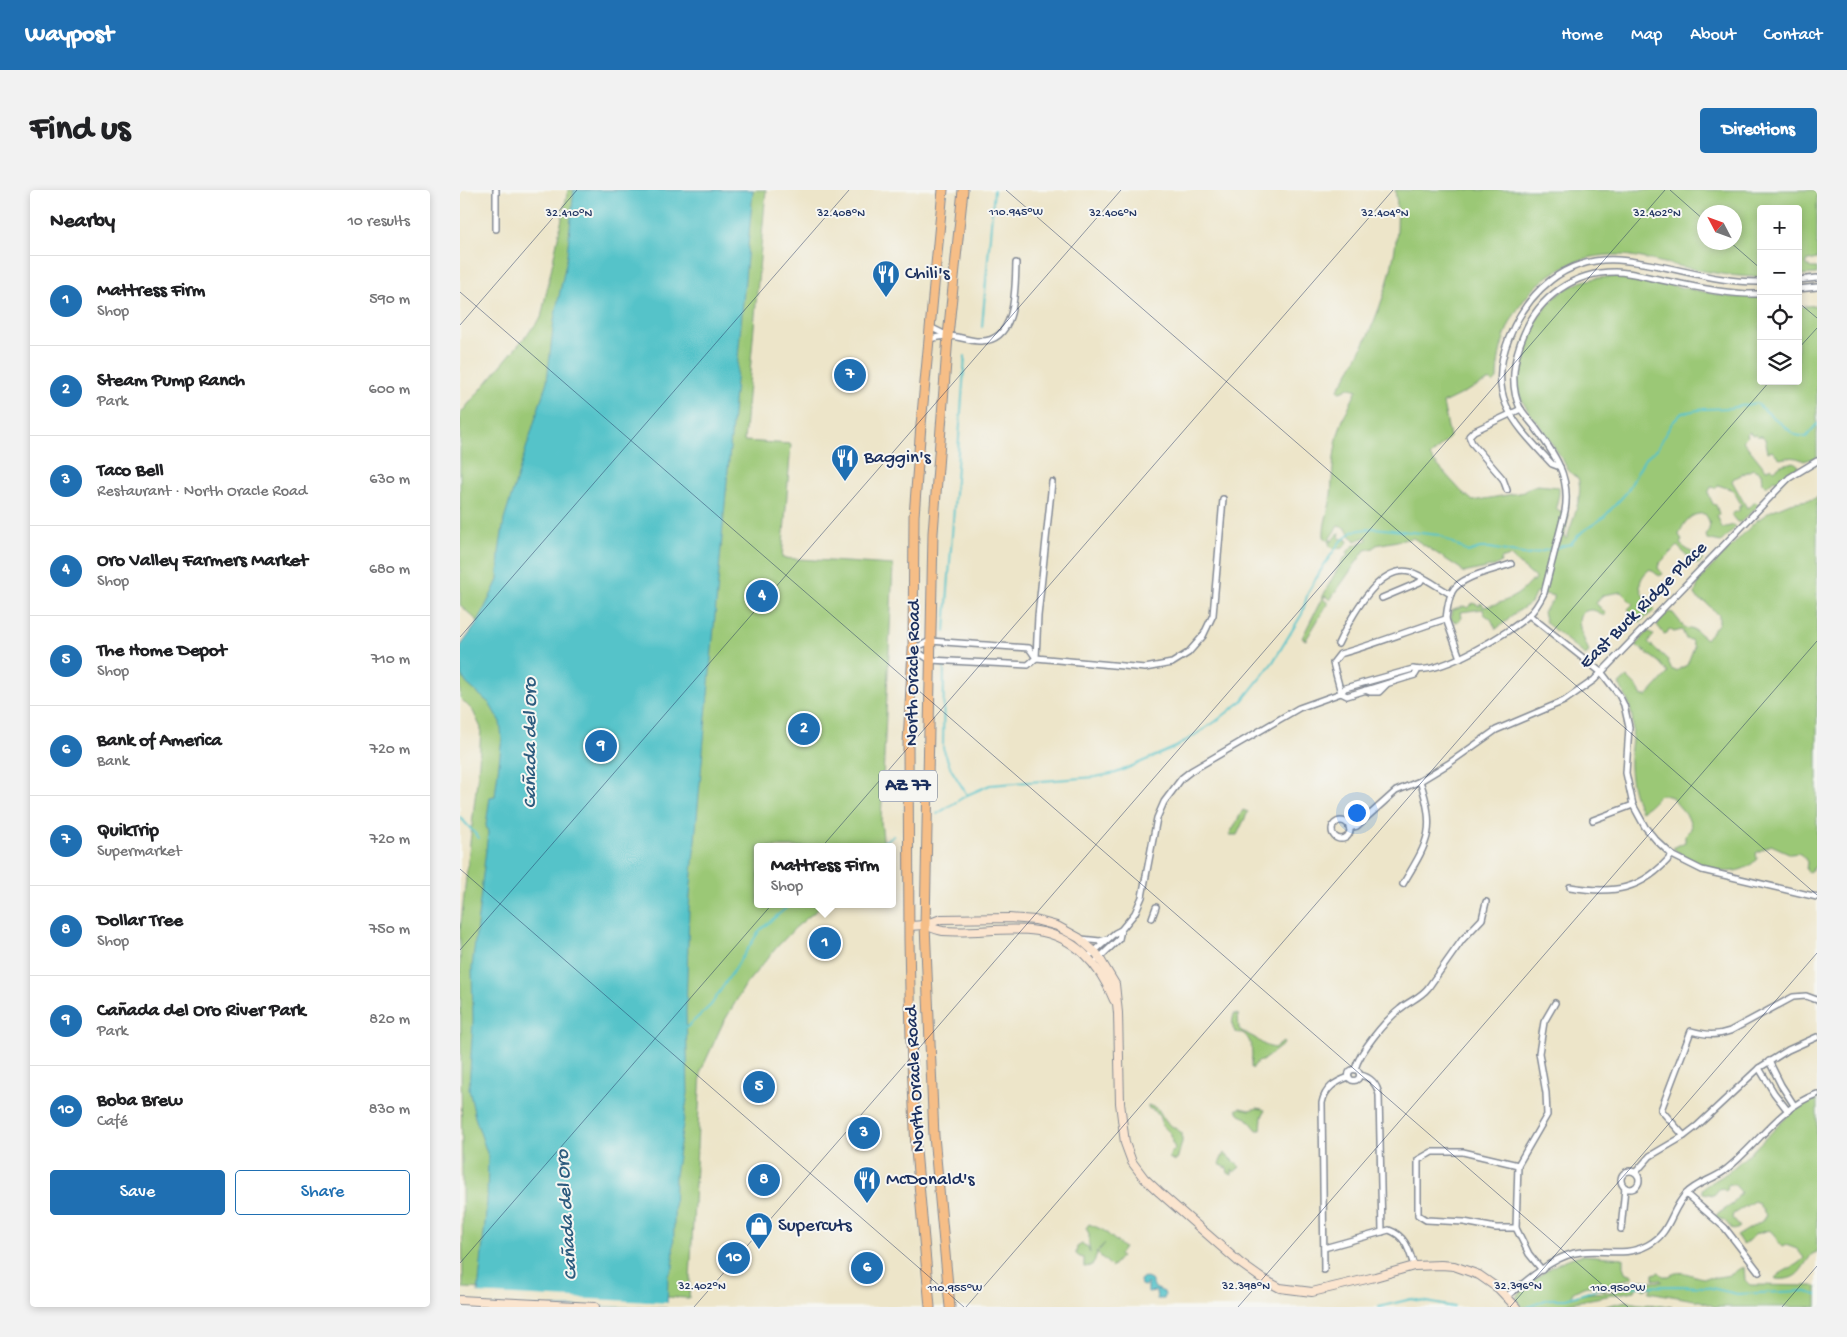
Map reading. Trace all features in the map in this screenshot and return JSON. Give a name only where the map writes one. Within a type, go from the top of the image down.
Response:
[{"type":"highway","name":"North Oracle Road","points":[[930,1307],[916,1150],[909,926],[908,743],[914,649],[914,516],[943,190]]},
{"type":"highway","name":"North Oracle Road","points":[[950,1307],[934,1136],[925,925],[933,533],[948,336],[963,190]]},
{"type":"street","points":[[496,190],[496,228]]},
{"type":"street","points":[[1560,467],[1552,464],[1519,428],[1510,413],[1501,387],[1502,368],[1507,342],[1515,322],[1533,296],[1551,279],[1564,271],[1595,262],[1616,260],[1726,280],[1757,282]]},
{"type":"street","points":[[930,327],[948,336],[980,341],[993,339],[1002,332],[1010,320],[1015,288],[1016,263]]},
{"type":"street","points":[[1341,694],[1345,688],[1460,658],[1494,640],[1529,615],[1538,605],[1544,593],[1568,498],[1566,484],[1558,460],[1521,408],[1515,393],[1514,376],[1522,339],[1530,321],[1540,306],[1571,282],[1590,276],[1622,272],[1724,292],[1757,294]]},
{"type":"street","points":[[1802,280],[1817,278]]},
{"type":"street","points":[[1802,289],[1817,287]]},
{"type":"street","points":[[929,339],[948,336]]},
{"type":"street","points":[[1507,490],[1503,479],[1469,436],[1474,431],[1521,408]]},
{"type":"street","name":"East Buck Ridge Place","points":[[1349,828],[1357,826],[1396,791],[1420,781],[1448,764],[1496,730],[1564,700],[1602,673],[1789,478],[1817,461]]},
{"type":"street","points":[[1052,482],[1038,616],[1036,658],[1028,665],[930,660],[914,649],[930,641],[1029,648],[1036,658],[1145,668],[1172,663],[1188,653],[1203,636],[1212,615],[1223,499]]},
{"type":"street","points":[[1460,658],[1446,619],[1451,594],[1455,586],[1468,578],[1511,564]]},
{"type":"street","points":[[1338,644],[1351,618],[1379,580],[1396,572],[1409,572],[1451,594]]},
{"type":"street","points":[[1382,598],[1420,582],[1422,579]]},
{"type":"street","points":[[1529,615],[1602,673],[1619,695],[1628,719],[1629,740],[1626,773],[1633,805],[1645,826],[1656,840],[1672,855],[1702,870],[1817,897]]},
{"type":"street","points":[[1341,694],[1333,664],[1340,654],[1446,619]]},
{"type":"street","points":[[1094,958],[1110,938],[1121,930],[1135,913],[1142,897],[1157,818],[1164,802],[1182,778],[1299,708],[1341,694],[1347,696],[1415,675],[1418,670]]},
{"type":"street","points":[[1403,884],[1424,847],[1429,830],[1427,801],[1420,781]]},
{"type":"street","points":[[1593,820],[1633,805]]},
{"type":"street","points":[[1570,887],[1602,891],[1631,885],[1654,873],[1672,855]]},
{"type":"street","points":[[1349,1077],[1350,1072],[1355,1069],[1359,1056],[1392,1016],[1422,995],[1428,988],[1462,940],[1482,919],[1486,902]]},
{"type":"street","points":[[1152,918],[1156,907]]},
{"type":"street","points":[[909,926],[925,925],[941,919],[1009,918],[1035,920],[1057,926],[1080,938],[1100,941],[1110,938]]},
{"type":"street","points":[[925,925],[942,930],[1034,930],[1055,934],[1073,943],[1094,958]]},
{"type":"street","points":[[1094,958],[1119,939],[1121,930]]},
{"type":"street","points":[[1080,938],[1094,958],[1109,988],[1118,1013],[1120,1103],[1125,1143],[1132,1162],[1144,1178],[1240,1263],[1261,1278],[1280,1288],[1312,1292],[1374,1278],[1414,1266],[1441,1265],[1466,1270],[1479,1275],[1507,1296],[1516,1307]]},
{"type":"street","points":[[1684,1136],[1661,1110],[1691,1031],[1704,1035],[1720,1034],[1730,1031],[1793,997],[1806,996],[1817,1000]]},
{"type":"street","points":[[1542,1270],[1529,1254],[1516,1228],[1518,1165],[1547,1115],[1546,1093],[1539,1053],[1544,1022],[1555,1003]]},
{"type":"street","points":[[1636,1172],[1650,1156],[1684,1136],[1702,1121],[1759,1068],[1788,1050],[1817,1037]]},
{"type":"street","points":[[1769,1061],[1794,1105]]},
{"type":"street","points":[[1759,1068],[1774,1093],[1788,1111]]},
{"type":"street","points":[[1355,1069],[1360,1075],[1370,1079],[1378,1090],[1379,1095],[1382,1232]]},
{"type":"street","points":[[1324,1270],[1322,1103],[1325,1092],[1333,1084],[1349,1077],[1356,1080],[1360,1075]]},
{"type":"street","points":[[1507,1296],[1555,1261],[1570,1254],[1582,1251],[1630,1252],[1648,1245],[1668,1226],[1679,1202],[1686,1194],[1693,1188],[1723,1172],[1794,1105],[1817,1094]]},
{"type":"street","points":[[1516,1228],[1496,1228],[1464,1222],[1426,1220],[1418,1215],[1418,1160],[1432,1152],[1463,1152],[1518,1165]]},
{"type":"street","points":[[1621,1229],[1625,1188],[1622,1183],[1623,1175],[1627,1171],[1636,1172],[1640,1177],[1638,1186],[1634,1189],[1625,1188]]},
{"type":"street","points":[[1686,1194],[1725,1228],[1759,1272]]},
{"type":"street","points":[[1324,1248],[1389,1230],[1405,1240],[1414,1266]]},
{"type":"street","points":[[460,1300],[596,1307]]},
{"type":"green space","points":[[568,190],[766,190],[744,441],[791,444],[782,558],[893,565],[881,821],[884,843],[754,843],[754,908],[819,908],[795,928],[746,984],[722,1025],[701,1071],[689,1298],[463,1288],[460,931],[479,763],[481,728],[473,711],[460,698],[460,671],[517,657],[460,605],[460,414],[541,318]]},
{"type":"green space","points":[[1395,190],[1817,190],[1817,259],[1808,261],[1806,264],[1811,268],[1817,268],[1817,274],[1802,275],[1802,205],[1757,205],[1757,277],[1722,274],[1639,257],[1618,255],[1593,257],[1570,264],[1549,276],[1532,291],[1517,310],[1506,331],[1500,354],[1497,379],[1493,383],[1490,380],[1443,403],[1450,437],[1430,457],[1461,491],[1473,501],[1524,492],[1526,489],[1537,485],[1559,487],[1556,507],[1558,510],[1569,515],[1564,537],[1567,538],[1580,492],[1578,478],[1569,471],[1522,400],[1518,391],[1517,381],[1520,360],[1525,343],[1536,319],[1544,308],[1563,291],[1587,280],[1625,276],[1730,297],[1757,297],[1757,385],[1802,385],[1802,307],[1817,305],[1817,457],[1804,461],[1792,457],[1780,459],[1772,450],[1768,452],[1765,439],[1762,436],[1753,435],[1749,432],[1743,441],[1766,470],[1771,467],[1774,470],[1781,465],[1794,462],[1799,466],[1779,483],[1774,480],[1766,487],[1762,483],[1761,473],[1753,469],[1734,478],[1732,481],[1747,508],[1756,502],[1759,505],[1741,522],[1737,522],[1732,516],[1733,513],[1739,511],[1739,506],[1742,506],[1733,490],[1718,485],[1715,488],[1711,487],[1708,493],[1713,504],[1716,505],[1719,514],[1717,515],[1722,528],[1734,525],[1736,527],[1721,542],[1707,539],[1706,535],[1710,524],[1705,514],[1696,515],[1688,519],[1679,535],[1682,540],[1680,544],[1703,560],[1698,564],[1695,563],[1677,546],[1659,564],[1658,568],[1663,574],[1659,576],[1650,569],[1644,575],[1640,585],[1646,600],[1655,610],[1640,622],[1628,609],[1633,604],[1621,592],[1603,595],[1596,603],[1606,614],[1604,616],[1591,610],[1586,611],[1580,618],[1580,629],[1589,651],[1585,655],[1546,623],[1543,612],[1554,599],[1554,596],[1536,592],[1531,603],[1512,615],[1496,629],[1491,619],[1484,614],[1483,609],[1461,612],[1462,618],[1457,622],[1451,620],[1451,611],[1465,606],[1467,608],[1473,603],[1480,606],[1480,603],[1483,604],[1483,607],[1497,604],[1517,595],[1531,580],[1534,582],[1535,578],[1510,556],[1501,559],[1501,562],[1495,566],[1463,573],[1461,569],[1413,538],[1376,545],[1374,548],[1365,550],[1330,600],[1325,596],[1323,599],[1328,603],[1306,640],[1302,638],[1343,559],[1349,555],[1347,552],[1353,546],[1367,540],[1366,537],[1355,541],[1345,528],[1338,526],[1330,538],[1331,542],[1340,533],[1339,538],[1348,542],[1343,548],[1333,549],[1324,537],[1324,531],[1330,500],[1336,442],[1344,416],[1357,390],[1347,387],[1344,391],[1339,392],[1338,389],[1351,368],[1375,320],[1384,294],[1396,240],[1397,214]]},
{"type":"green space","points":[[1817,496],[1817,867],[1809,872],[1806,870],[1807,862],[1803,856],[1798,853],[1791,854],[1771,845],[1756,853],[1757,859],[1738,871],[1726,872],[1715,870],[1692,861],[1673,848],[1685,842],[1685,835],[1691,829],[1691,824],[1672,797],[1659,796],[1641,811],[1634,792],[1630,772],[1632,718],[1628,701],[1619,684],[1627,677],[1638,688],[1642,696],[1647,696],[1668,673],[1660,663],[1636,645],[1648,631],[1654,635],[1648,642],[1668,660],[1671,669],[1676,671],[1687,665],[1694,647],[1691,640],[1686,639],[1682,630],[1674,632],[1669,629],[1664,634],[1657,625],[1661,618],[1669,612],[1673,613],[1685,628],[1695,630],[1706,639],[1719,623],[1719,615],[1705,602],[1699,600],[1695,594],[1699,580],[1756,521],[1771,511],[1790,503],[1814,499]]},
{"type":"green space","points":[[1243,810],[1248,812],[1237,835],[1229,835]]},
{"type":"green space","points":[[1234,1014],[1238,1014],[1239,1029],[1243,1032],[1268,1046],[1275,1048],[1283,1042],[1284,1044],[1262,1061],[1257,1062],[1252,1069],[1251,1045],[1244,1034],[1234,1030],[1232,1024]]},
{"type":"green space","points":[[1817,1099],[1817,1252],[1812,1254],[1794,1276],[1776,1279],[1778,1275],[1804,1258],[1797,1249],[1786,1245],[1782,1247],[1774,1234],[1769,1230],[1756,1234],[1743,1245],[1737,1236],[1762,1221],[1766,1215],[1758,1203],[1754,1201],[1733,1214],[1732,1218],[1740,1227],[1733,1230],[1724,1220],[1717,1218],[1716,1215],[1733,1204],[1741,1192],[1735,1185],[1730,1184],[1727,1186],[1728,1189],[1725,1191],[1723,1188],[1719,1189],[1714,1195],[1703,1193],[1702,1189],[1737,1165],[1795,1109]]},
{"type":"green space","points":[[1148,1105],[1158,1109],[1166,1122],[1182,1133],[1182,1142],[1177,1160],[1169,1158],[1175,1148],[1172,1143],[1171,1134],[1162,1125],[1155,1111],[1148,1108]]},
{"type":"green space","points":[[1240,1108],[1265,1110],[1262,1117],[1261,1130],[1257,1130],[1247,1118],[1240,1115],[1236,1110]]},
{"type":"green space","points":[[1224,1153],[1240,1167],[1234,1172],[1232,1170],[1232,1175],[1228,1173],[1227,1168],[1219,1164]]},
{"type":"green space","points":[[1089,1224],[1103,1230],[1124,1248],[1119,1255],[1121,1257],[1112,1267],[1097,1253],[1105,1243],[1096,1252],[1097,1255],[1092,1266],[1084,1267],[1084,1258],[1076,1254],[1077,1247],[1082,1244],[1088,1247],[1090,1253],[1089,1234],[1086,1228]]},
{"type":"green space","points":[[1582,1255],[1623,1258],[1625,1272],[1633,1275],[1632,1278],[1610,1283],[1605,1291],[1586,1286],[1572,1293],[1572,1298],[1584,1294],[1615,1291],[1621,1289],[1620,1284],[1622,1283],[1640,1280],[1662,1282],[1661,1280],[1653,1279],[1653,1274],[1659,1272],[1663,1276],[1683,1273],[1701,1278],[1709,1278],[1730,1275],[1744,1267],[1745,1280],[1750,1285],[1817,1286],[1817,1307],[1716,1307],[1700,1301],[1649,1292],[1650,1287],[1644,1290],[1639,1286],[1634,1291],[1569,1303],[1563,1307],[1521,1307],[1517,1301],[1517,1296],[1524,1287],[1559,1263]]},
{"type":"green space","points":[[1626,1301],[1638,1304],[1672,1307],[1602,1307]]},
{"type":"water","name":"Cañada del Oro","points":[[574,190],[753,190],[689,907],[686,1012],[688,1093],[675,1175],[673,1268],[668,1275],[667,1307],[479,1307],[478,1293],[487,1203],[488,1156],[475,1117],[469,1089],[473,1021],[472,967],[488,833],[486,825],[490,797],[495,796],[502,738],[500,722],[489,703],[467,684],[461,675],[460,647],[478,622],[498,580],[499,553],[504,520],[547,381],[554,320],[566,263]]},
{"type":"water","points":[[1144,1277],[1151,1280],[1155,1288],[1164,1292],[1164,1299],[1157,1299],[1156,1291],[1148,1292],[1148,1283],[1144,1286],[1141,1285],[1140,1280]]},
{"type":"pier","points":[[475,1293],[670,1303],[669,1307],[476,1306]]},
{"type":"waterway","points":[[982,327],[994,190]]},
{"type":"waterway","points":[[945,631],[965,356]]},
{"type":"waterway","points":[[937,814],[967,795],[990,785],[1095,777],[1116,773],[1176,747],[1215,722],[1242,701],[1273,662],[1302,614],[1308,592],[1324,565],[1340,542],[1354,531],[1374,528],[1439,535],[1468,552],[1480,548],[1490,548],[1528,555],[1570,544],[1583,531],[1603,518],[1627,492],[1644,460],[1657,449],[1672,423],[1682,413],[1756,403],[1795,435],[1806,437],[1817,424]]},
{"type":"waterway","points":[[944,667],[943,748],[951,769],[967,795]]},
{"type":"waterway","points":[[460,817],[479,838]]},
{"type":"waterway","points":[[882,843],[893,836]]},
{"type":"waterway","points":[[685,1029],[711,1005],[760,930],[786,908]]},
{"type":"waterway","points":[[1528,1307],[1548,1299],[1566,1299],[1605,1287],[1707,1287],[1737,1294],[1803,1291],[1817,1295]]},
{"type":"waterway","points":[[1379,1307],[1411,1299],[1454,1307]]},
{"type":"place","name":"Chili's","points":[[886,298]]},
{"type":"place","name":"QuikTrip","points":[[850,375]]},
{"type":"place","name":"Baggin's","points":[[845,482]]},
{"type":"place","name":"Oro Valley Farmers Market","points":[[762,596]]},
{"type":"place","name":"Steam Pump Ranch","points":[[804,729]]},
{"type":"place","name":"Cañada del Oro River Park","points":[[601,746]]},
{"type":"place","name":"Mattress Firm","points":[[825,943]]},
{"type":"place","name":"The Home Depot","points":[[759,1087]]},
{"type":"place","name":"Taco Bell","points":[[864,1133]]},
{"type":"place","name":"Dollar Tree","points":[[764,1180]]},
{"type":"place","name":"McDonald's","points":[[867,1204]]},
{"type":"place","name":"Supercuts","points":[[759,1250]]},
{"type":"place","name":"Boba Brew","points":[[734,1258]]},
{"type":"place","name":"Bank of America","points":[[867,1268]]}]
